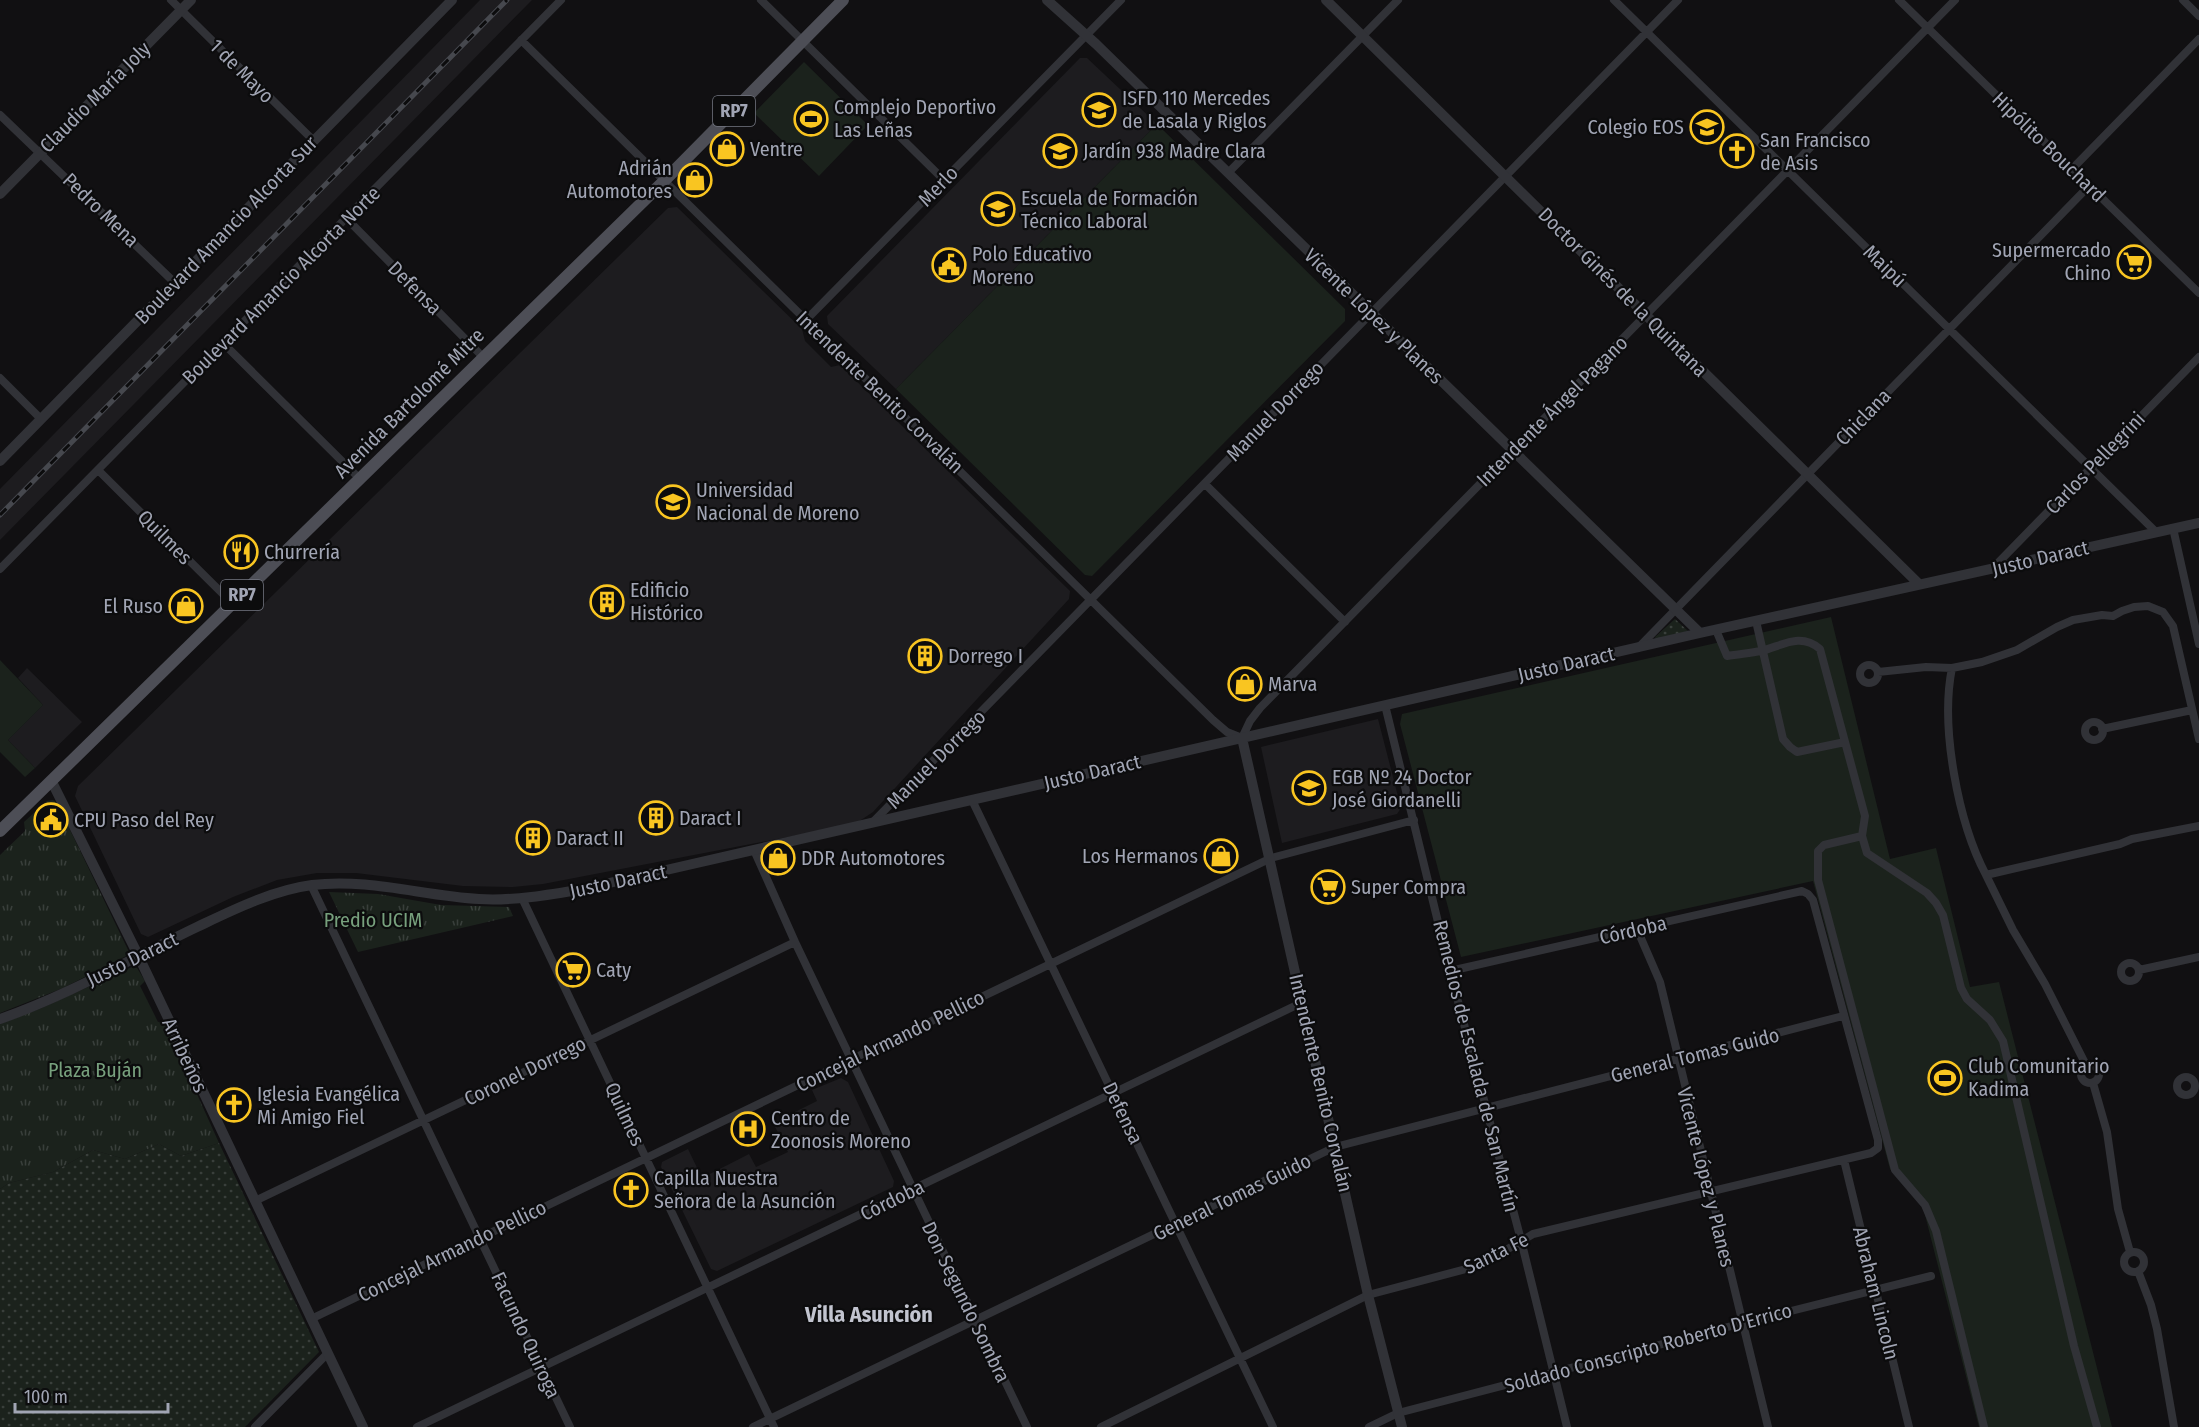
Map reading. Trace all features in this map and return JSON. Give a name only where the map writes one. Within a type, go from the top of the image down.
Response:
[{"type":"main road","name":"Avenida Bartolomé Mitre","points":[[0,831],[664,181],[843,0]]},
{"type":"street","name":"1 de Mayo","points":[[171,0],[314,141]]},
{"type":"street","name":"Claudio María Joly","points":[[0,194],[191,0]]},
{"type":"street","name":"Boulevard Amancio Alcorta Sur","points":[[0,461],[452,0]]},
{"type":"street","name":"Boulevard Amancio Alcorta Norte","points":[[0,569],[561,0]]},
{"type":"street","points":[[761,0],[944,180]]},
{"type":"street","name":"Vicente López y Planes","points":[[1047,0],[1700,633]]},
{"type":"street","name":"Merlo","points":[[806,320],[1121,0]]},
{"type":"street","name":"Doctor Ginés de la Quintana","points":[[1326,0],[1919,584]]},
{"type":"street","points":[[1228,173],[1398,0]]},
{"type":"street","name":"Maipú","points":[[1614,0],[2156,532]]},
{"type":"street","name":"Manuel Dorrego","points":[[873,822],[1678,0]]},
{"type":"street","name":"Hipólito Bouchard","points":[[1899,0],[2199,293]]},
{"type":"street","name":"Intendente Ángel Pagano","points":[[1242,738],[1250,720],[1260,708],[1955,0]]},
{"type":"street","points":[[2183,0],[2199,16]]},
{"type":"street","points":[[2072,169],[2199,39]]},
{"type":"street","name":"Intendente Benito Corvalán","points":[[521,40],[1214,720],[1227,732],[1242,738],[1271,858],[1368,1295],[1401,1427]]},
{"type":"street","name":"Pedro Mena","points":[[0,115],[175,283]]},
{"type":"street","name":"Chiclana","points":[[1637,648],[2089,186]]},
{"type":"street","name":"Defensa","points":[[346,218],[484,358]]},
{"type":"street","points":[[223,343],[360,479]]},
{"type":"street","name":"Carlos Pellegrini","points":[[1991,569],[2199,357]]},
{"type":"street","points":[[0,378],[41,419]]},
{"type":"street","name":"Quilmes","points":[[98,470],[233,604]]},
{"type":"street","points":[[1205,484],[1345,622]]},
{"type":"street","name":"Justo Daract","points":[[0,1019],[60,994],[219,917],[264,898],[311,885],[370,885],[480,899],[522,898],[583,889],[1700,633],[2199,523]]},
{"type":"street","points":[[2173,528],[2199,644]]},
{"type":"street","points":[[1878,672],[1926,667],[1952,668],[1982,662],[2017,650],[2073,620],[2102,615],[2109,617],[2134,607],[2148,606],[2163,612],[2173,626],[2199,739]]},
{"type":"street","points":[[1756,621],[1783,739],[1797,752],[1845,742]]},
{"type":"street","points":[[1716,630],[1727,656],[1763,650],[1787,641],[1806,641],[1820,649],[1866,816],[1862,836],[1867,853],[1927,893],[1936,903],[1943,915],[1960,988],[1967,999],[1990,1020],[2003,1041],[2074,1346],[2097,1427]]},
{"type":"street","points":[[1952,668],[1947,702],[1951,746],[1965,825],[1974,852],[2013,930],[2046,984],[2086,1065]]},
{"type":"street","name":"Remedios de Escalada de San Martín","points":[[1385,705],[1450,971],[1521,1240],[1567,1427]]},
{"type":"street","points":[[2102,729],[2192,710]]},
{"type":"street","name":"Arribeños","points":[[52,782],[138,955],[363,1427]]},
{"type":"street","name":"Defensa","points":[[972,800],[1273,1427]]},
{"type":"street","name":"Concejal Armando Pellico","points":[[311,1319],[1271,858],[1414,820]]},
{"type":"street","points":[[1986,875],[2120,844],[2132,839],[2199,826]]},
{"type":"street","points":[[1862,836],[1824,845],[1818,851],[1818,880],[1896,1170],[1925,1205],[1936,1231],[1984,1427]]},
{"type":"street","name":"Don Segundo Sombra","points":[[754,850],[795,942],[1027,1427]]},
{"type":"street","name":"Facundo Quiroga","points":[[311,885],[570,1427]]},
{"type":"street","name":"Córdoba","points":[[1450,971],[1802,891],[1813,900],[1844,1016]]},
{"type":"street","name":"Quilmes","points":[[522,898],[772,1423]]},
{"type":"street","name":"Vicente López y Planes","points":[[1636,929],[1660,982],[1768,1427]]},
{"type":"street","name":"Coronel Dorrego","points":[[255,1201],[795,942]]},
{"type":"street","points":[[2139,970],[2199,957]]},
{"type":"street","name":"Córdoba","points":[[417,1427],[1303,1002]]},
{"type":"street","name":"General Tomas Guido","points":[[753,1427],[772,1423],[975,1320],[1335,1147],[1844,1016]]},
{"type":"street","name":"Santa Fe","points":[[1101,1427],[1368,1295],[1481,1265],[1533,1234],[1872,1153],[1878,1148],[1878,1140],[1844,1016]]},
{"type":"street","points":[[2086,1065],[2093,1065],[2099,1072],[2098,1078],[2093,1083],[2085,1082],[2081,1077],[2082,1069],[2086,1065]]},
{"type":"street","points":[[2093,1083],[2107,1132],[2118,1209],[2130,1252]]},
{"type":"street","name":"Abraham Lincoln","points":[[1844,1160],[1909,1427]]},
{"type":"street","points":[[2130,1252],[2138,1252],[2143,1256],[2145,1263],[2138,1271],[2129,1271],[2125,1266],[2126,1256],[2130,1252]]},
{"type":"street","points":[[2138,1271],[2157,1329],[2174,1427]]},
{"type":"street","name":"Soldado Conscripto Roberto D'Errico","points":[[1369,1427],[1398,1413],[1931,1276]]},
{"type":"street","points":[[255,1427],[328,1353]]},
{"type":"shaded area","points":[[480,0],[532,0],[0,540],[0,489]]},
{"type":"shaded area","points":[[1080,58],[1087,58],[1157,124],[896,389],[828,324],[827,316]]},
{"type":"shaded area","name":"Universidad Nacional de Moreno","points":[[677,207],[802,329],[805,341],[831,367],[840,365],[1070,591],[1069,599],[873,812],[855,824],[543,884],[513,887],[463,886],[356,873],[317,873],[277,880],[233,897],[148,937],[141,934],[75,796],[78,786],[668,208]]},
{"type":"shaded area","points":[[27,668],[82,722],[35,768],[8,740],[43,705],[18,678]]},
{"type":"shaded area","name":"EGB Nº 24 Doctor José Giordanelli","points":[[1378,719],[1401,808],[1397,814],[1282,843],[1261,747]]},
{"type":"shaded area","points":[[841,1078],[848,1082],[894,1181],[893,1187],[717,1271],[711,1269],[661,1167],[662,1162],[688,1149],[702,1178],[749,1154],[756,1167],[788,1152],[773,1123],[817,1101],[812,1090]]},
{"type":"green space","name":"Complejo Deportivo Las Leñas","points":[[804,62],[868,125],[819,176],[754,113]]},
{"type":"green space","points":[[1157,124],[1345,309],[1345,321],[1092,576],[1085,575],[896,389]]},
{"type":"green space","name":"Club Comunitario Kadima","points":[[1831,617],[1890,859],[1936,848],[1970,987],[1999,982],[2112,1427],[1979,1427],[1923,1207],[1890,1169],[1813,881],[1461,957],[1400,724],[1402,714]]},
{"type":"green space","points":[[1675,619],[1688,631],[1656,639],[1655,637]]},
{"type":"green space","points":[[0,660],[43,705],[8,740],[35,768],[25,777],[0,752]]},
{"type":"green space","points":[[53,800],[57,803],[130,954],[63,988],[0,1013],[0,855],[25,831],[24,822],[47,801]]},
{"type":"green space","name":"Predio UCIM","points":[[329,892],[378,894],[441,905],[509,907],[513,916],[358,952]]},
{"type":"green space","name":"Plaza Buján","points":[[132,967],[137,968],[145,981],[140,986],[158,1022],[164,1021],[219,1143],[181,1156],[159,1144],[125,1159],[93,1150],[53,1172],[9,1183],[0,1189],[0,1024],[42,1008]]},
{"type":"green space","points":[[219,1143],[319,1352],[245,1427],[0,1427],[0,1189],[9,1183],[53,1172],[93,1150],[125,1159],[159,1144],[181,1156]]},
{"type":"railway","points":[[0,515],[507,0]]},
{"type":"place","name":"ISFD 110 Mercedes de Lasala y Riglos","points":[[1099,110]]},
{"type":"place","name":"Complejo Deportivo Las Leñas","points":[[811,119]]},
{"type":"place","name":"Colegio EOS","points":[[1707,127]]},
{"type":"place","name":"Ventre","points":[[727,149]]},
{"type":"place","name":"Jardín 938 Madre Clara","points":[[1060,151]]},
{"type":"place","name":"San Francisco de Asis","points":[[1737,151]]},
{"type":"place","name":"Adrián Automotores","points":[[695,180]]},
{"type":"place","name":"Escuela de Formación Técnico Laboral","points":[[998,209]]},
{"type":"place","name":"Supermercado Chino","points":[[2134,262]]},
{"type":"place","name":"Polo Educativo Moreno","points":[[949,265]]},
{"type":"place","name":"Universidad Nacional de Moreno","points":[[673,502]]},
{"type":"place","name":"Churrería","points":[[241,552]]},
{"type":"place","name":"Edificio Histórico","points":[[607,602]]},
{"type":"place","name":"El Ruso","points":[[186,606]]},
{"type":"place","name":"Dorrego I","points":[[925,656]]},
{"type":"place","name":"Marva","points":[[1245,684]]},
{"type":"place","name":"EGB Nº 24 Doctor José Giordanelli","points":[[1309,788]]},
{"type":"place","name":"Daract I","points":[[656,818]]},
{"type":"place","name":"CPU Paso del Rey","points":[[51,820]]},
{"type":"place","name":"Daract II","points":[[533,838]]},
{"type":"place","name":"Los Hermanos","points":[[1221,856]]},
{"type":"place","name":"DDR Automotores","points":[[778,858]]},
{"type":"place","name":"Super Compra","points":[[1328,887]]},
{"type":"place","name":"Caty","points":[[573,970]]},
{"type":"place","name":"Club Comunitario Kadima","points":[[1945,1078]]},
{"type":"place","name":"Iglesia Evangélica Mi Amigo Fiel","points":[[234,1105]]},
{"type":"place","name":"Centro de Zoonosis Moreno","points":[[748,1129]]},
{"type":"place","name":"Capilla Nuestra Señora de la Asunción","points":[[631,1190]]},
{"type":"district","name":"Villa Asunción","points":[[869,1314]]}]
